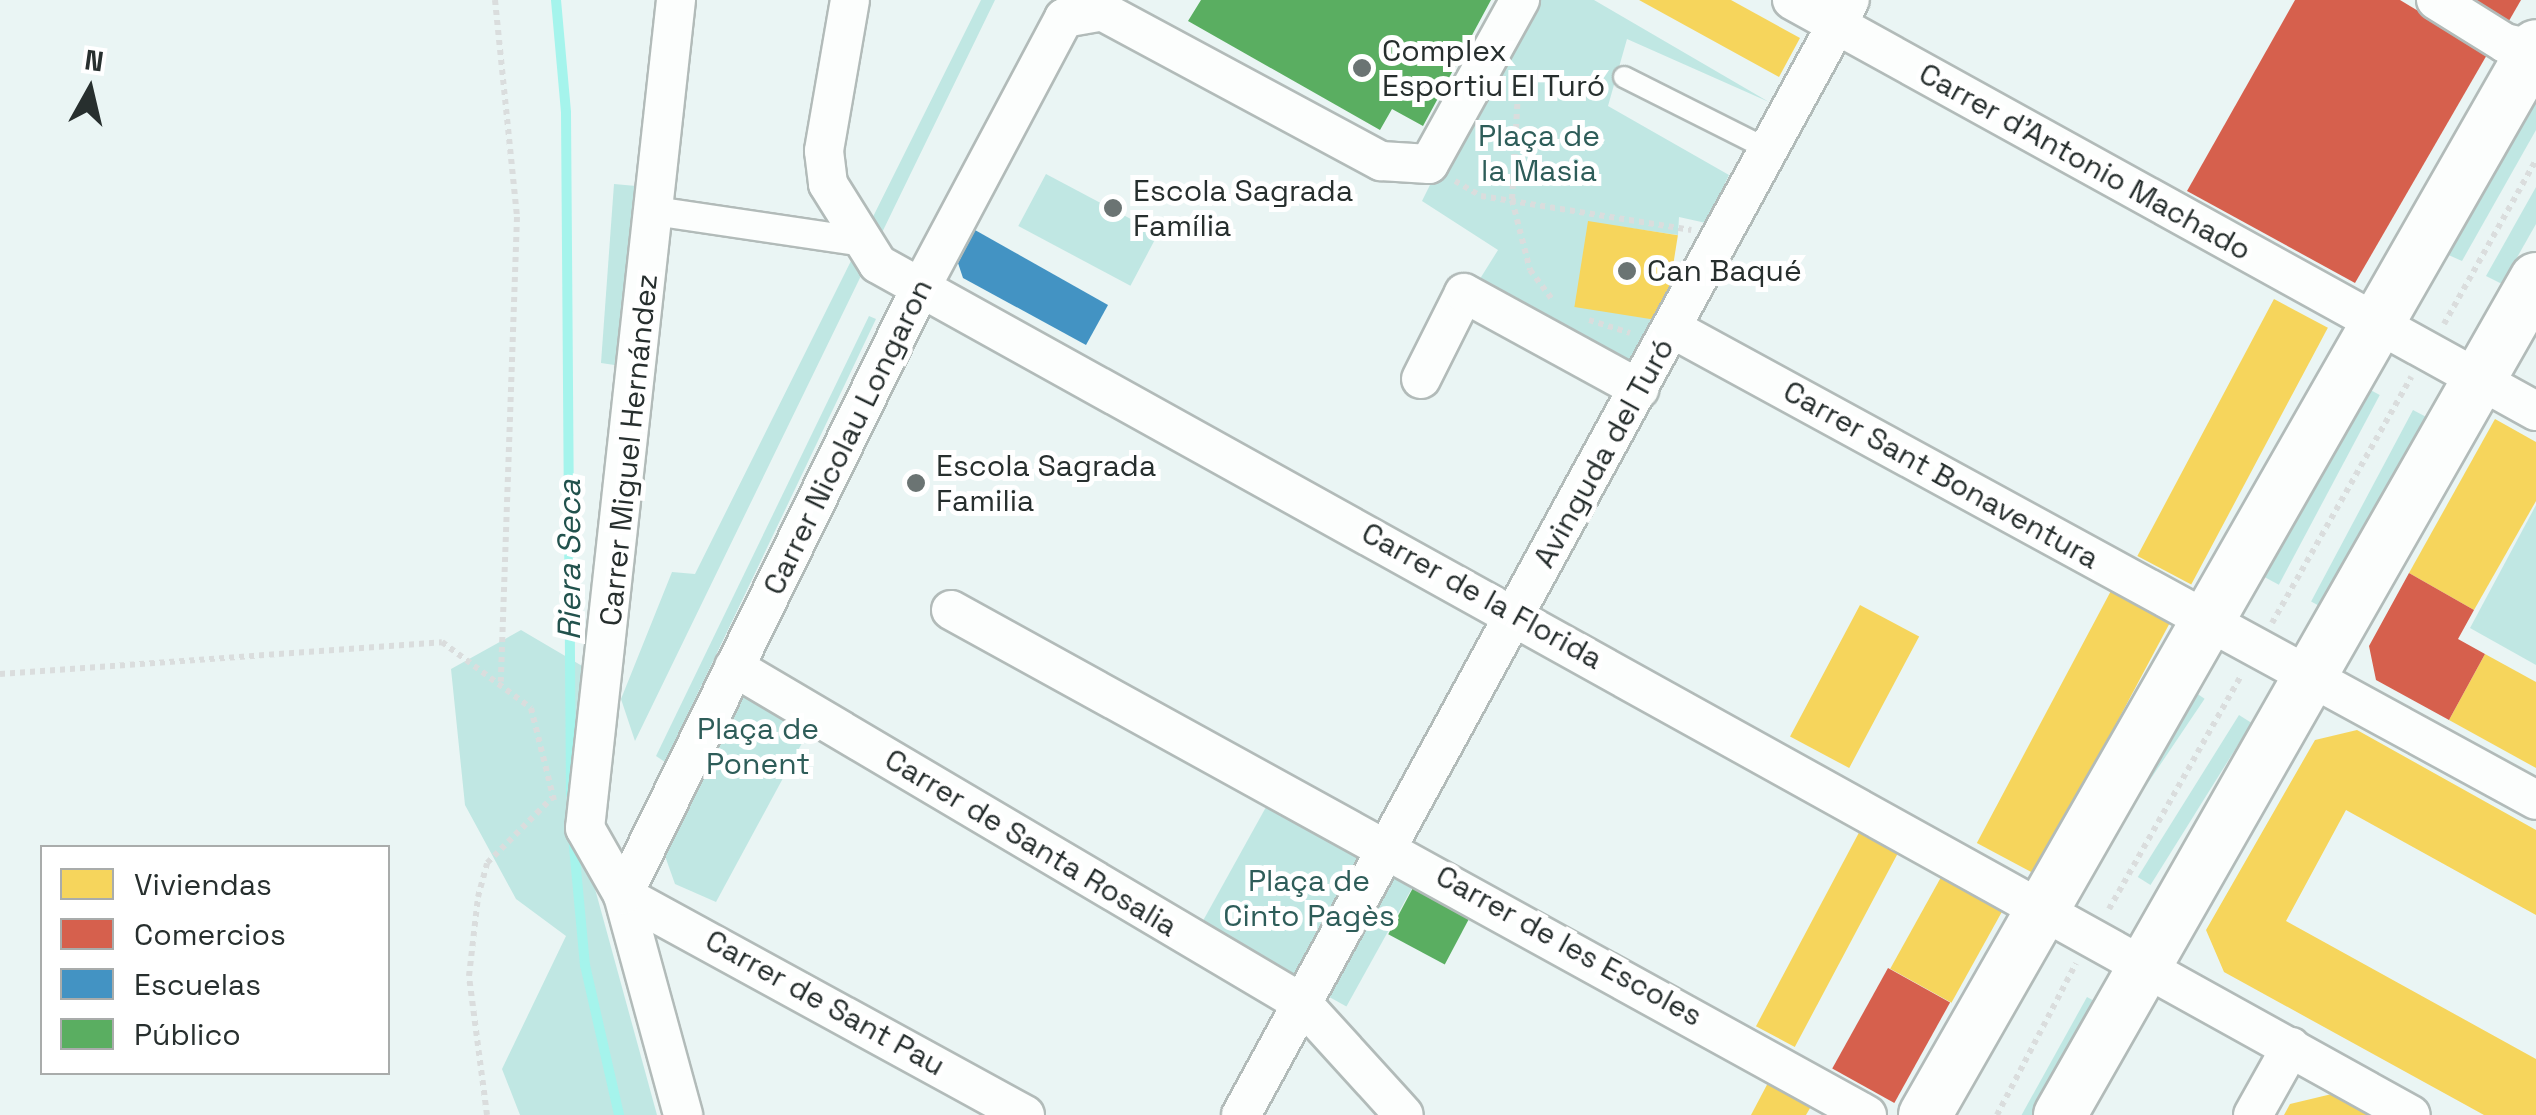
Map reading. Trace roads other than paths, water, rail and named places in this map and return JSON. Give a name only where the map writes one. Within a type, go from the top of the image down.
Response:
[{"type":"main road","points":[[1925,1115],[2535,48]]},
{"type":"main road","points":[[2060,1115],[2536,279]]},
{"type":"street","name":"Carrer Miguel Hernández","points":[[614,879],[585,828],[676,0]]},
{"type":"street","points":[[654,211],[856,241],[824,151],[850,0]]},
{"type":"street","name":"Carrer d'Antonio Machado","points":[[1792,0],[1843,12],[2377,324],[2536,410]]},
{"type":"street","points":[[2436,0],[2505,43],[2535,48]]},
{"type":"street","name":"Carrer Nicolau Longaron","points":[[614,879],[734,667],[920,289],[1064,18],[1102,11],[1381,161],[1429,164],[1512,15]]},
{"type":"street","name":"Avinguda del Turó","points":[[1241,1115],[1843,12]]},
{"type":"street","name":"Carrer de la Florida","points":[[856,241],[920,289],[1516,614],[2411,1115]]},
{"type":"street","points":[[1421,379],[1464,294],[1639,389]]},
{"type":"street","name":"Carrer Sant Bonaventura","points":[[1669,336],[2536,800]]},
{"type":"street","name":"Carrer de les Escoles","points":[[951,610],[1389,844],[1868,1115]]},
{"type":"street","name":"Carrer de Santa Rosalia","points":[[734,667],[1302,1004],[1404,1115]]},
{"type":"street","points":[[614,879],[683,1115]]},
{"type":"street","name":"Carrer de Sant Pau","points":[[614,879],[1025,1115]]},
{"type":"street","points":[[2253,1115],[2291,1047]]},
{"type":"lane","points":[[1624,76],[1770,150]]},
{"type":"waterway","name":"Riera Seca","points":[[556,0],[566,113],[571,794]]},
{"type":"waterway","name":"Riera Seca","points":[[573,836],[585,965],[619,1115]]},
{"type":"place","name":"Complex Esportiu El Turó","points":[[1362,68]]},
{"type":"place","name":"Escola Sagrada Família","points":[[1113,208]]},
{"type":"place","name":"Can Baqué","points":[[1627,271]]},
{"type":"place","name":"Escola Sagrada Familia","points":[[916,483]]},
{"type":"park label","name":"Plaça de la Masia","points":[[1539,153]]},
{"type":"park label","name":"Plaça de Ponent","points":[[758,746]]},
{"type":"park label","name":"Plaça de Cinto Pagès","points":[[1309,898]]}]
